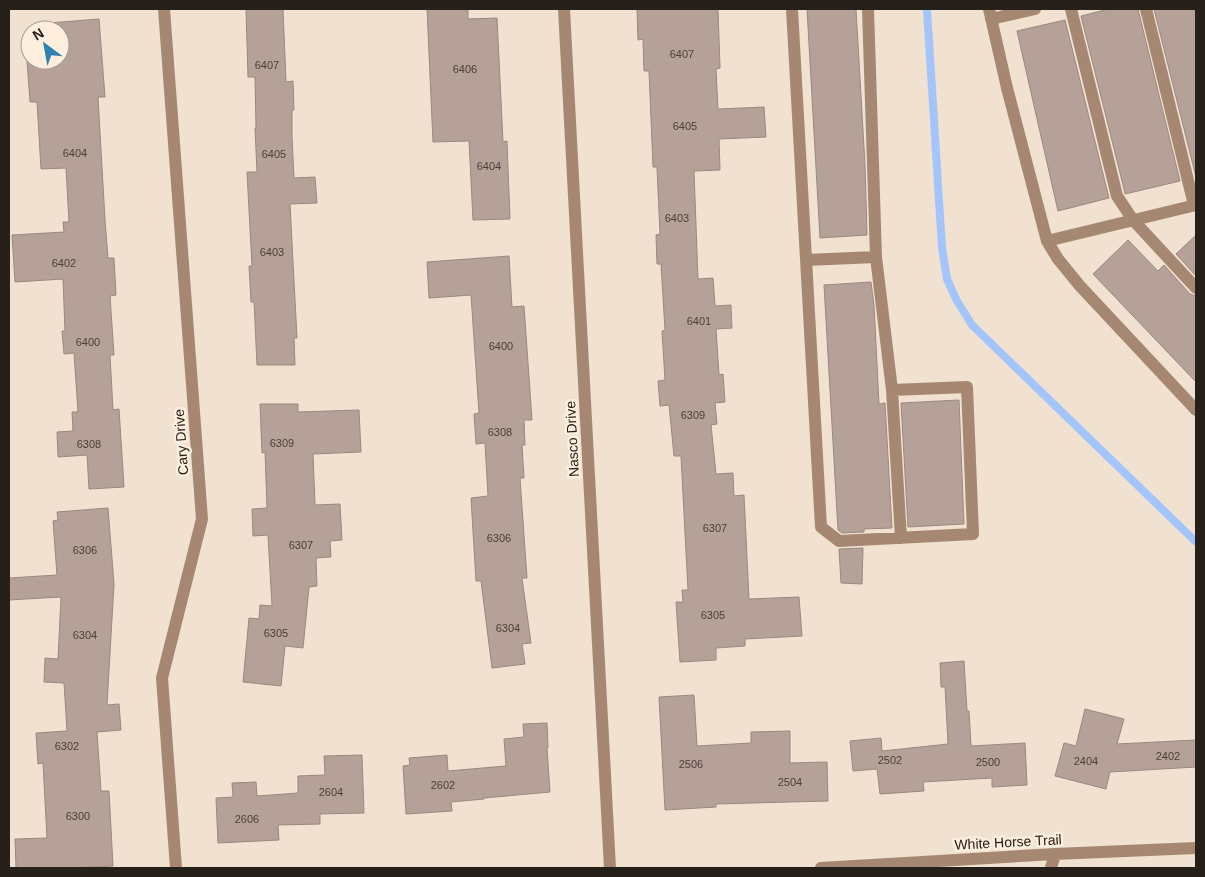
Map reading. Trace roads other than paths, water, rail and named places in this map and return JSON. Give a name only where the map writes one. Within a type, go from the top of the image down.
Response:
[{"type":"street","name":"Cary Drive","points":[[164,9],[202,519],[162,678],[176,868]]},
{"type":"street","name":"Nasco Drive","points":[[564,9],[610,868]]},
{"type":"street","points":[[792,9],[820,527],[839,541],[973,534],[967,386],[892,390]]},
{"type":"street","points":[[868,9],[876,257],[892,390],[901,538]]},
{"type":"street","points":[[1035,9],[990,14],[1007,88],[1047,241],[1058,259],[1080,286],[1196,410]]},
{"type":"street","points":[[1070,9],[1117,196],[1133,220],[1196,288]]},
{"type":"street","points":[[1047,241],[1195,205],[1146,9]]},
{"type":"street","points":[[806,260],[876,257]]},
{"type":"street","name":"White Horse Trail","points":[[821,868],[1055,854],[1196,848]]},
{"type":"street","points":[[1051,868],[1055,854]]},
{"type":"waterway","points":[[927,9],[942,248],[947,279],[957,301],[972,325],[1196,542]]}]
